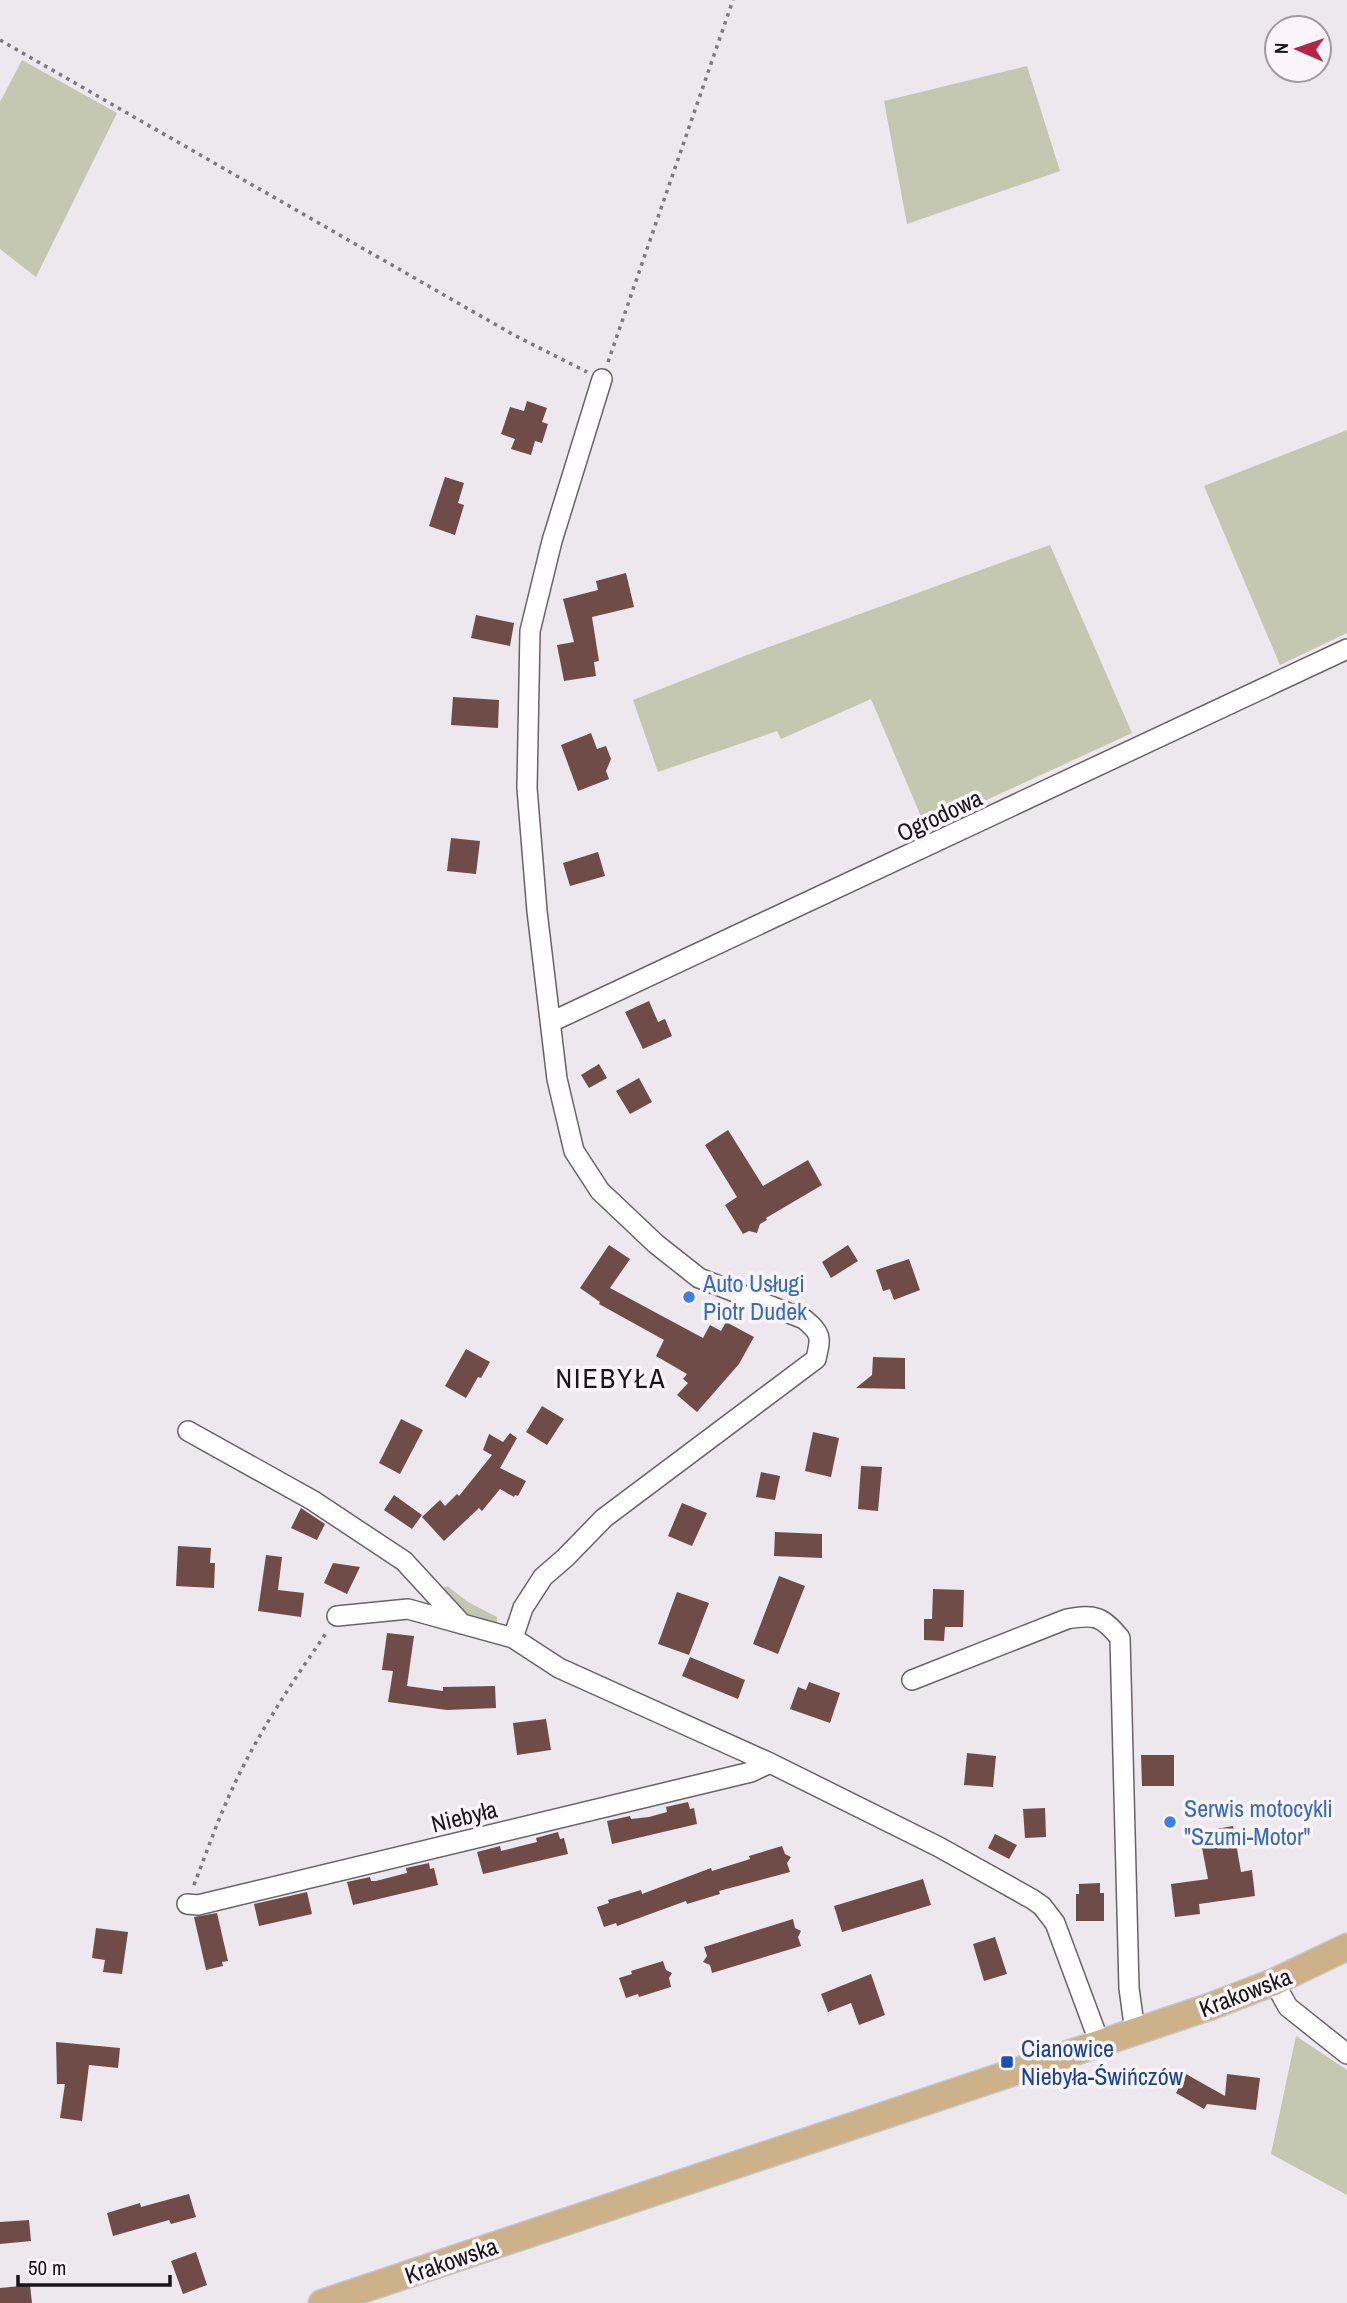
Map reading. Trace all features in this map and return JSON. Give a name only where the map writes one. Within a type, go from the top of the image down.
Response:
[{"type":"main road","name":"Krakowska","points":[[322,2303],[1135,2032],[1274,1982],[1347,1947]]},
{"type":"street","points":[[513,1638],[523,1608],[543,1577],[604,1518],[816,1359],[820,1340],[817,1329],[804,1319],[699,1278],[656,1244],[600,1191],[574,1151],[557,1079],[537,911],[527,788],[530,631],[552,541],[602,379]]},
{"type":"street","name":"Ogrodowa","points":[[551,1023],[1347,649]]},
{"type":"street","points":[[188,1431],[312,1500],[404,1562],[462,1624]]},
{"type":"street","points":[[337,1616],[408,1609],[513,1638],[559,1668],[770,1763],[1002,1881],[1042,1906],[1049,1914],[1059,1932],[1100,2044]]},
{"type":"street","points":[[912,1680],[1067,1619],[1087,1616],[1106,1620],[1120,1638],[1129,1988],[1135,2032]]},
{"type":"street","name":"Niebyła","points":[[187,1904],[211,1902],[751,1772],[770,1763]]},
{"type":"street","points":[[1274,1982],[1288,2007],[1347,2054]]},
{"type":"path","points":[[0,40],[512,334],[602,379],[733,0]]},
{"type":"path","points":[[187,1904],[234,1784],[293,1680],[337,1616]]},
{"type":"green space","points":[[22,60],[117,113],[36,277],[0,249],[0,102]]},
{"type":"green space","points":[[1027,66],[1060,171],[907,224],[884,101]]},
{"type":"green space","points":[[1347,430],[1347,633],[1280,665],[1204,486]]},
{"type":"green space","points":[[1050,545],[1132,733],[926,828],[871,699],[781,739],[777,731],[658,772],[633,700],[747,655]]},
{"type":"green space","points":[[447,1586],[468,1602],[497,1617],[497,1623],[477,1621],[464,1616],[440,1590]]},
{"type":"green space","points":[[1296,2036],[1347,2070],[1347,2195],[1271,2154]]},
{"type":"building","points":[[527,401],[547,408],[542,422],[548,424],[542,443],[535,441],[531,455],[511,449],[515,439],[501,434],[510,407],[524,411]]},
{"type":"building","points":[[445,477],[464,483],[458,503],[464,505],[455,535],[429,526]]},
{"type":"building","points":[[626,573],[634,607],[592,617],[599,661],[594,662],[596,676],[564,681],[557,645],[574,642],[563,599],[598,590],[596,581]]},
{"type":"building","points":[[476,615],[514,623],[510,646],[471,638]]},
{"type":"building","points":[[453,697],[499,700],[498,728],[451,725]]},
{"type":"building","points":[[591,733],[597,749],[606,746],[611,759],[606,771],[609,779],[578,791],[561,745]]},
{"type":"building","points":[[451,838],[480,841],[476,874],[447,871]]},
{"type":"building","points":[[598,852],[605,876],[570,886],[563,863]]},
{"type":"building","points":[[649,1001],[658,1022],[665,1019],[672,1036],[643,1049],[625,1012]]},
{"type":"building","points":[[599,1064],[607,1078],[589,1088],[581,1075]]},
{"type":"building","points":[[639,1078],[652,1102],[630,1114],[616,1091]]},
{"type":"building","points":[[728,1130],[763,1186],[808,1160],[822,1185],[766,1218],[757,1233],[749,1231],[743,1234],[725,1205],[737,1197],[705,1145]]},
{"type":"building","points":[[609,1245],[630,1259],[610,1288],[703,1338],[710,1325],[721,1331],[726,1322],[754,1337],[739,1364],[697,1412],[677,1395],[688,1383],[683,1379],[687,1374],[656,1356],[664,1340],[599,1304],[600,1302],[580,1288]]},
{"type":"building","points":[[848,1245],[858,1261],[831,1278],[822,1262]]},
{"type":"building","points":[[909,1259],[920,1290],[894,1300],[890,1289],[883,1291],[876,1270]]},
{"type":"building","points":[[466,1349],[490,1362],[466,1398],[445,1386]]},
{"type":"building","points":[[873,1357],[905,1358],[905,1389],[856,1388],[872,1375]]},
{"type":"building","points":[[542,1406],[564,1419],[547,1445],[526,1432]]},
{"type":"building","points":[[401,1419],[423,1430],[400,1474],[379,1463]]},
{"type":"building","points":[[813,1432],[839,1438],[831,1477],[805,1471]]},
{"type":"building","points":[[510,1433],[517,1438],[500,1468],[526,1481],[518,1496],[514,1497],[500,1489],[482,1511],[479,1508],[444,1541],[422,1517],[440,1500],[445,1506],[457,1494],[459,1496],[492,1455],[483,1450],[489,1434],[503,1442]]},
{"type":"building","points":[[861,1466],[882,1467],[878,1511],[858,1509]]},
{"type":"building","points":[[761,1472],[780,1476],[775,1500],[756,1497]]},
{"type":"building","points":[[394,1495],[422,1515],[412,1529],[384,1510]]},
{"type":"building","points":[[682,1503],[707,1513],[692,1546],[668,1536]]},
{"type":"building","points":[[301,1508],[325,1524],[317,1540],[291,1528]]},
{"type":"building","points":[[775,1532],[822,1534],[822,1558],[774,1556]]},
{"type":"building","points":[[178,1546],[211,1548],[210,1563],[215,1563],[214,1588],[176,1586]]},
{"type":"building","points":[[266,1555],[282,1557],[278,1590],[304,1593],[301,1617],[258,1611]]},
{"type":"building","points":[[333,1563],[360,1567],[347,1594],[324,1583]]},
{"type":"building","points":[[779,1576],[805,1586],[778,1654],[753,1644]]},
{"type":"building","points":[[933,1589],[964,1590],[963,1627],[945,1627],[944,1641],[924,1640],[924,1619],[932,1619]]},
{"type":"building","points":[[677,1592],[709,1603],[689,1655],[658,1644]]},
{"type":"building","points":[[387,1633],[414,1636],[407,1686],[443,1691],[443,1687],[495,1686],[496,1708],[447,1710],[388,1702],[393,1671],[382,1670]]},
{"type":"building","points":[[690,1657],[745,1680],[738,1699],[682,1676]]},
{"type":"building","points":[[809,1682],[840,1693],[830,1723],[790,1709],[798,1687],[806,1690]]},
{"type":"building","points":[[546,1719],[551,1750],[517,1755],[513,1723]]},
{"type":"building","points":[[967,1753],[996,1756],[993,1787],[964,1785]]},
{"type":"building","points":[[1141,1755],[1174,1755],[1174,1786],[1142,1786]]},
{"type":"building","points":[[688,1802],[690,1809],[694,1808],[697,1824],[612,1844],[607,1821],[630,1816],[631,1819],[649,1817],[667,1812],[666,1807]]},
{"type":"building","points":[[1045,1808],[1046,1837],[1025,1838],[1023,1809]]},
{"type":"building","points":[[1233,1826],[1241,1872],[1252,1870],[1255,1896],[1199,1904],[1200,1914],[1175,1917],[1171,1884],[1208,1879],[1199,1832]]},
{"type":"building","points":[[558,1832],[560,1839],[564,1838],[568,1854],[483,1874],[477,1852],[500,1846],[501,1851],[537,1842],[536,1838]]},
{"type":"building","points":[[995,1834],[1017,1845],[1009,1859],[988,1848]]},
{"type":"building","points":[[782,1846],[785,1854],[791,1857],[787,1863],[790,1872],[719,1891],[720,1894],[687,1904],[686,1901],[617,1926],[616,1923],[604,1927],[597,1907],[609,1903],[608,1900],[641,1890],[642,1894],[711,1868],[712,1871]]},
{"type":"building","points":[[429,1863],[430,1869],[434,1868],[438,1885],[353,1905],[347,1882],[370,1877],[371,1881],[376,1881],[407,1873],[406,1868]]},
{"type":"building","points":[[923,1879],[931,1905],[842,1932],[834,1906]]},
{"type":"building","points":[[1100,1883],[1100,1893],[1104,1893],[1104,1921],[1076,1921],[1076,1894],[1079,1894],[1079,1884]]},
{"type":"building","points":[[307,1892],[312,1914],[259,1926],[254,1904]]},
{"type":"building","points":[[217,1913],[228,1961],[222,1962],[223,1966],[206,1970],[194,1917]]},
{"type":"building","points":[[793,1919],[795,1928],[801,1931],[798,1937],[801,1946],[712,1973],[710,1965],[703,1962],[707,1956],[704,1947]]},
{"type":"building","points":[[96,1928],[128,1932],[122,1974],[103,1972],[105,1960],[92,1958]]},
{"type":"building","points":[[995,1937],[1007,1974],[984,1981],[973,1944]]},
{"type":"building","points":[[663,1961],[666,1970],[672,1973],[669,1978],[671,1987],[639,1997],[638,1994],[626,1998],[619,1978],[632,1974],[631,1971]]},
{"type":"building","points":[[871,1974],[885,2015],[859,2025],[851,2003],[828,2012],[821,1994]]},
{"type":"building","points":[[56,2042],[120,2048],[118,2068],[89,2065],[82,2121],[60,2118],[65,2084],[57,2084]]},
{"type":"building","points":[[1186,2074],[1225,2096],[1227,2074],[1260,2078],[1256,2110],[1207,2104],[1204,2109],[1176,2093]]},
{"type":"building","points":[[189,2194],[196,2217],[171,2224],[169,2220],[113,2236],[107,2213],[140,2203],[141,2207]]},
{"type":"building","points":[[29,2220],[31,2241],[0,2244],[0,2222]]},
{"type":"building","points":[[196,2252],[207,2285],[183,2294],[171,2261]]},
{"type":"building","points":[[30,2285],[32,2303],[0,2303],[0,2288]]},
{"type":"place","name":"Auto Usługi Piotr Dudek","points":[[689,1297]]},
{"type":"place","name":"Serwis motocykli \"Szumi-Motor\"","points":[[1170,1822]]},
{"type":"place","name":"Cianowice Niebyła-Świńczów","points":[[1007,2062]]},
{"type":"district","name":"NIEBYŁA","points":[[611,1378]]}]
